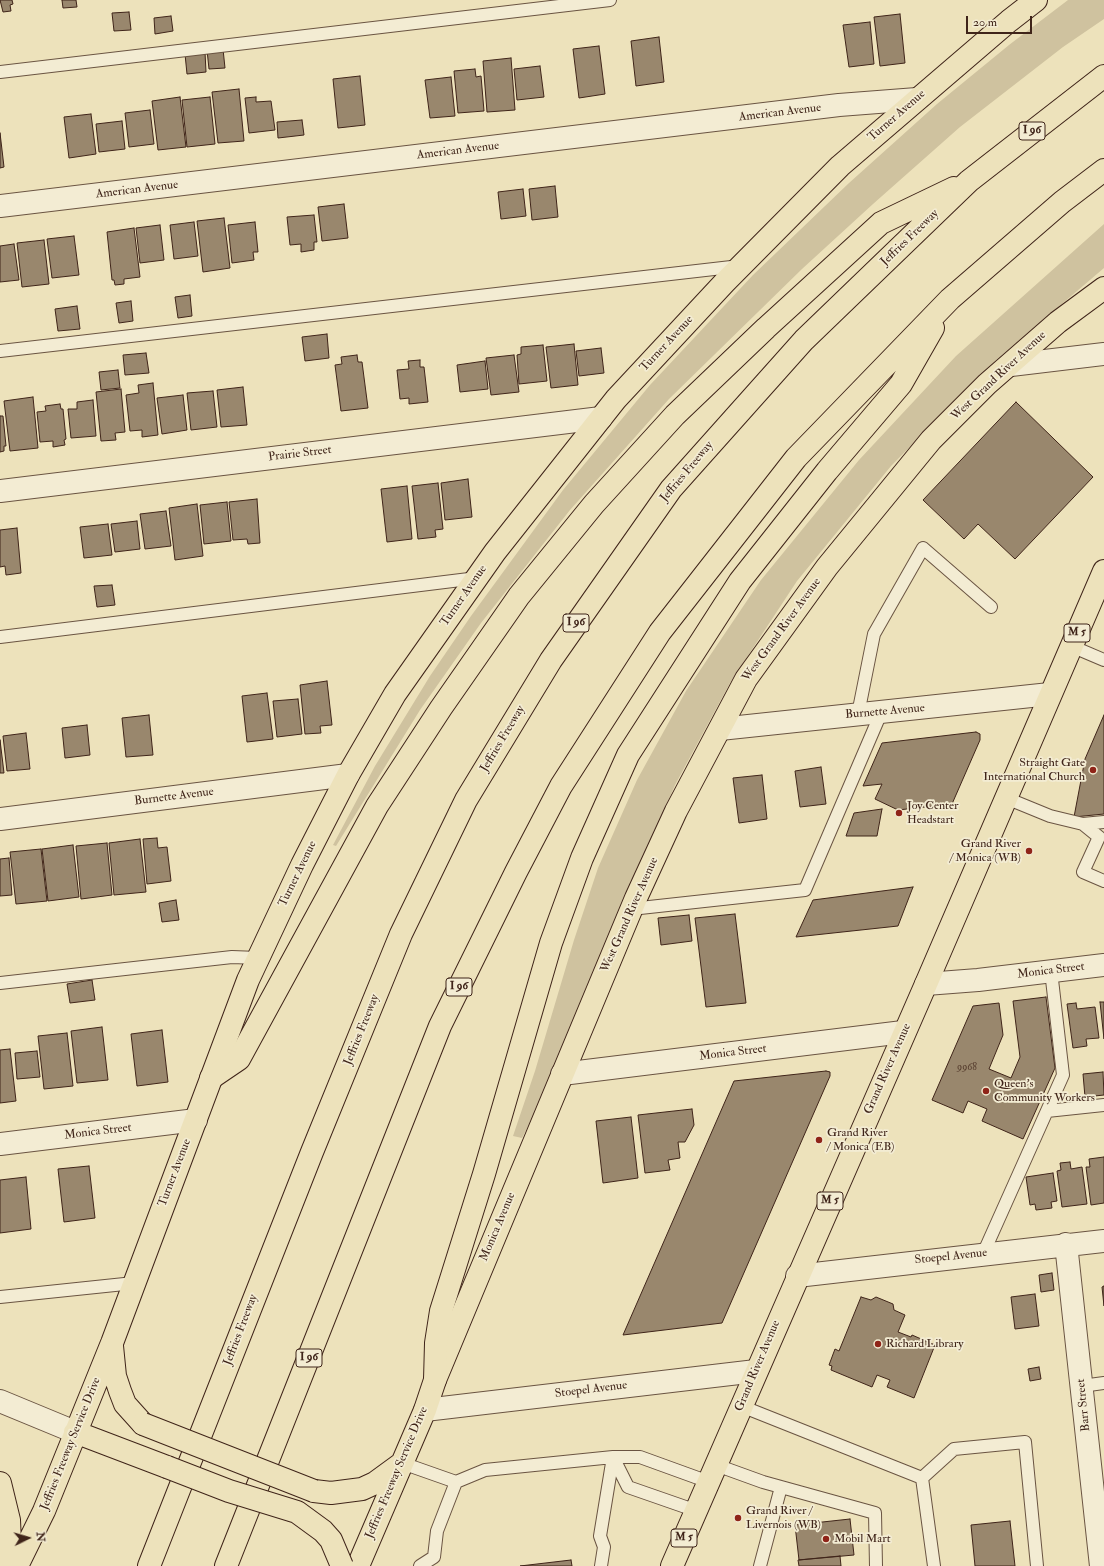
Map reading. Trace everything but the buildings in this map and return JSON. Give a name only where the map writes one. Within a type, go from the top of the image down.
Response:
[{"type":"main road","name":"Turner Avenue","points":[[112,1343],[248,980],[302,865],[348,775],[395,694],[495,552],[616,399],[741,266],[840,166],[1009,21],[1036,0]]},
{"type":"main road","name":"Jeffries Freeway","points":[[149,1566],[312,1152],[401,934],[466,800],[551,660],[671,489],[804,340],[969,181],[1104,76]]},
{"type":"main road","name":"I 96","points":[[226,1566],[440,1026],[516,872],[561,786],[660,632],[796,458],[950,299],[1062,202],[1104,170]]},
{"type":"main road","points":[[211,1078],[239,1059],[377,806],[441,708],[519,596],[594,504],[675,415],[766,328],[881,223],[969,181]]},
{"type":"main road","name":"West Grand River Avenue","points":[[562,1074],[631,909],[676,811],[746,679],[827,567],[931,440],[986,384],[1011,365],[1058,322],[1104,288]]},
{"type":"main road","points":[[435,1380],[436,1343],[441,1311],[484,1174],[551,943],[582,858],[628,755],[740,581],[827,471],[901,384],[950,299]]},
{"type":"main road","name":"Grand River Avenue","points":[[672,1566],[797,1276],[926,984],[1104,571]]},
{"type":"main road","name":"Monica Avenue","points":[[435,1380],[562,1074]]},
{"type":"main road","points":[[112,1343],[115,1376],[120,1391],[126,1404],[143,1424],[314,1490],[331,1493],[362,1489],[375,1483],[402,1463]]},
{"type":"main road","name":"Jeffries Freeway Service Drive","points":[[17,1566],[44,1511],[85,1436],[112,1343]]},
{"type":"main road","name":"Jeffries Freeway Service Drive","points":[[358,1566],[425,1410],[435,1380]]},
{"type":"main road","points":[[85,1436],[229,1491],[297,1512],[323,1531],[331,1540],[342,1566]]},
{"type":"main road","points":[[0,1483],[9,1520],[10,1543],[8,1566]]},
{"type":"street","name":"American Avenue","points":[[0,206],[831,106],[917,99]]},
{"type":"street","points":[[1011,365],[1104,354]]},
{"type":"street","name":"Prairie Street","points":[[0,491],[601,418]]},
{"type":"street","name":"Burnette Avenue","points":[[720,729],[1050,694]]},
{"type":"street","name":"Burnette Avenue","points":[[0,818],[348,775]]},
{"type":"street","name":"Monica Street","points":[[926,984],[1104,965]]},
{"type":"street","name":"Monica Street","points":[[562,1074],[904,1032]]},
{"type":"street","name":"Monica Street","points":[[0,1144],[196,1120]]},
{"type":"street","name":"Stoepel Avenue","points":[[797,1276],[1066,1244],[1104,1241]]},
{"type":"street","name":"Barr Street","points":[[1066,1244],[1082,1386],[1100,1520],[1102,1566]]},
{"type":"street","name":"Stoepel Avenue","points":[[425,1410],[756,1371]]},
{"type":"street","points":[[0,1401],[85,1436]]},
{"type":"lane","points":[[0,72],[610,0]]},
{"type":"lane","points":[[0,351],[741,266]]},
{"type":"lane","points":[[858,714],[874,634],[923,548],[991,607]]},
{"type":"lane","points":[[0,637],[477,578]]},
{"type":"lane","points":[[1071,646],[1104,660]]},
{"type":"lane","points":[[631,909],[805,890],[881,713]]},
{"type":"lane","points":[[1006,798],[1050,816],[1083,824],[1104,822]]},
{"type":"lane","points":[[1083,824],[1102,837],[1083,872],[1104,881]]},
{"type":"lane","points":[[0,983],[232,957],[258,958]]},
{"type":"lane","points":[[983,1254],[1063,1075],[1052,971]]},
{"type":"lane","points":[[1047,1111],[1104,1105]]},
{"type":"lane","points":[[0,1297],[134,1283]]},
{"type":"lane","points":[[1082,1386],[1104,1384]]},
{"type":"lane","points":[[741,1406],[922,1478]]},
{"type":"lane","points":[[922,1478],[954,1449],[1025,1442],[1037,1566]]},
{"type":"lane","points":[[613,1457],[628,1487],[696,1511]]},
{"type":"lane","points":[[600,1566],[604,1547],[600,1536],[613,1457]]},
{"type":"lane","points":[[402,1463],[456,1482],[485,1470],[613,1457],[640,1457],[712,1474],[781,1487],[875,1512],[876,1566]]},
{"type":"lane","points":[[922,1478],[934,1566]]},
{"type":"lane","points":[[420,1566],[435,1562],[437,1531],[456,1482]]},
{"type":"lane","points":[[760,1566],[781,1487]]},
{"type":"shaded area","points":[[1068,0],[1104,0],[1104,19],[1063,47],[960,127],[802,269],[669,399],[570,510],[481,623],[420,710],[336,846],[333,845],[375,766],[430,676],[471,616],[563,490],[650,385],[753,275],[849,183],[937,104],[1009,45]]},
{"type":"shaded area","points":[[1104,224],[1104,268],[995,361],[891,466],[797,581],[730,683],[675,785],[609,937],[555,1073],[522,1138],[513,1136],[535,1071],[574,940],[598,868],[637,780],[686,691],[761,580],[859,460],[956,356]]},
{"type":"place","name":"Straight Gate International Church","points":[[1093,770]]},
{"type":"place","name":"Joy Center Headstart","points":[[899,813]]},
{"type":"place","name":"Grand River / Monica (WB)","points":[[1029,851]]},
{"type":"place","name":"Queen's Community Workers","points":[[986,1091]]},
{"type":"place","name":"Grand River / Monica (EB)","points":[[819,1140]]},
{"type":"place","name":"Richard Library","points":[[878,1344]]},
{"type":"place","name":"Grand River / Livernois (WB)","points":[[738,1518]]},
{"type":"place","name":"Mobil Mart","points":[[826,1539]]}]
